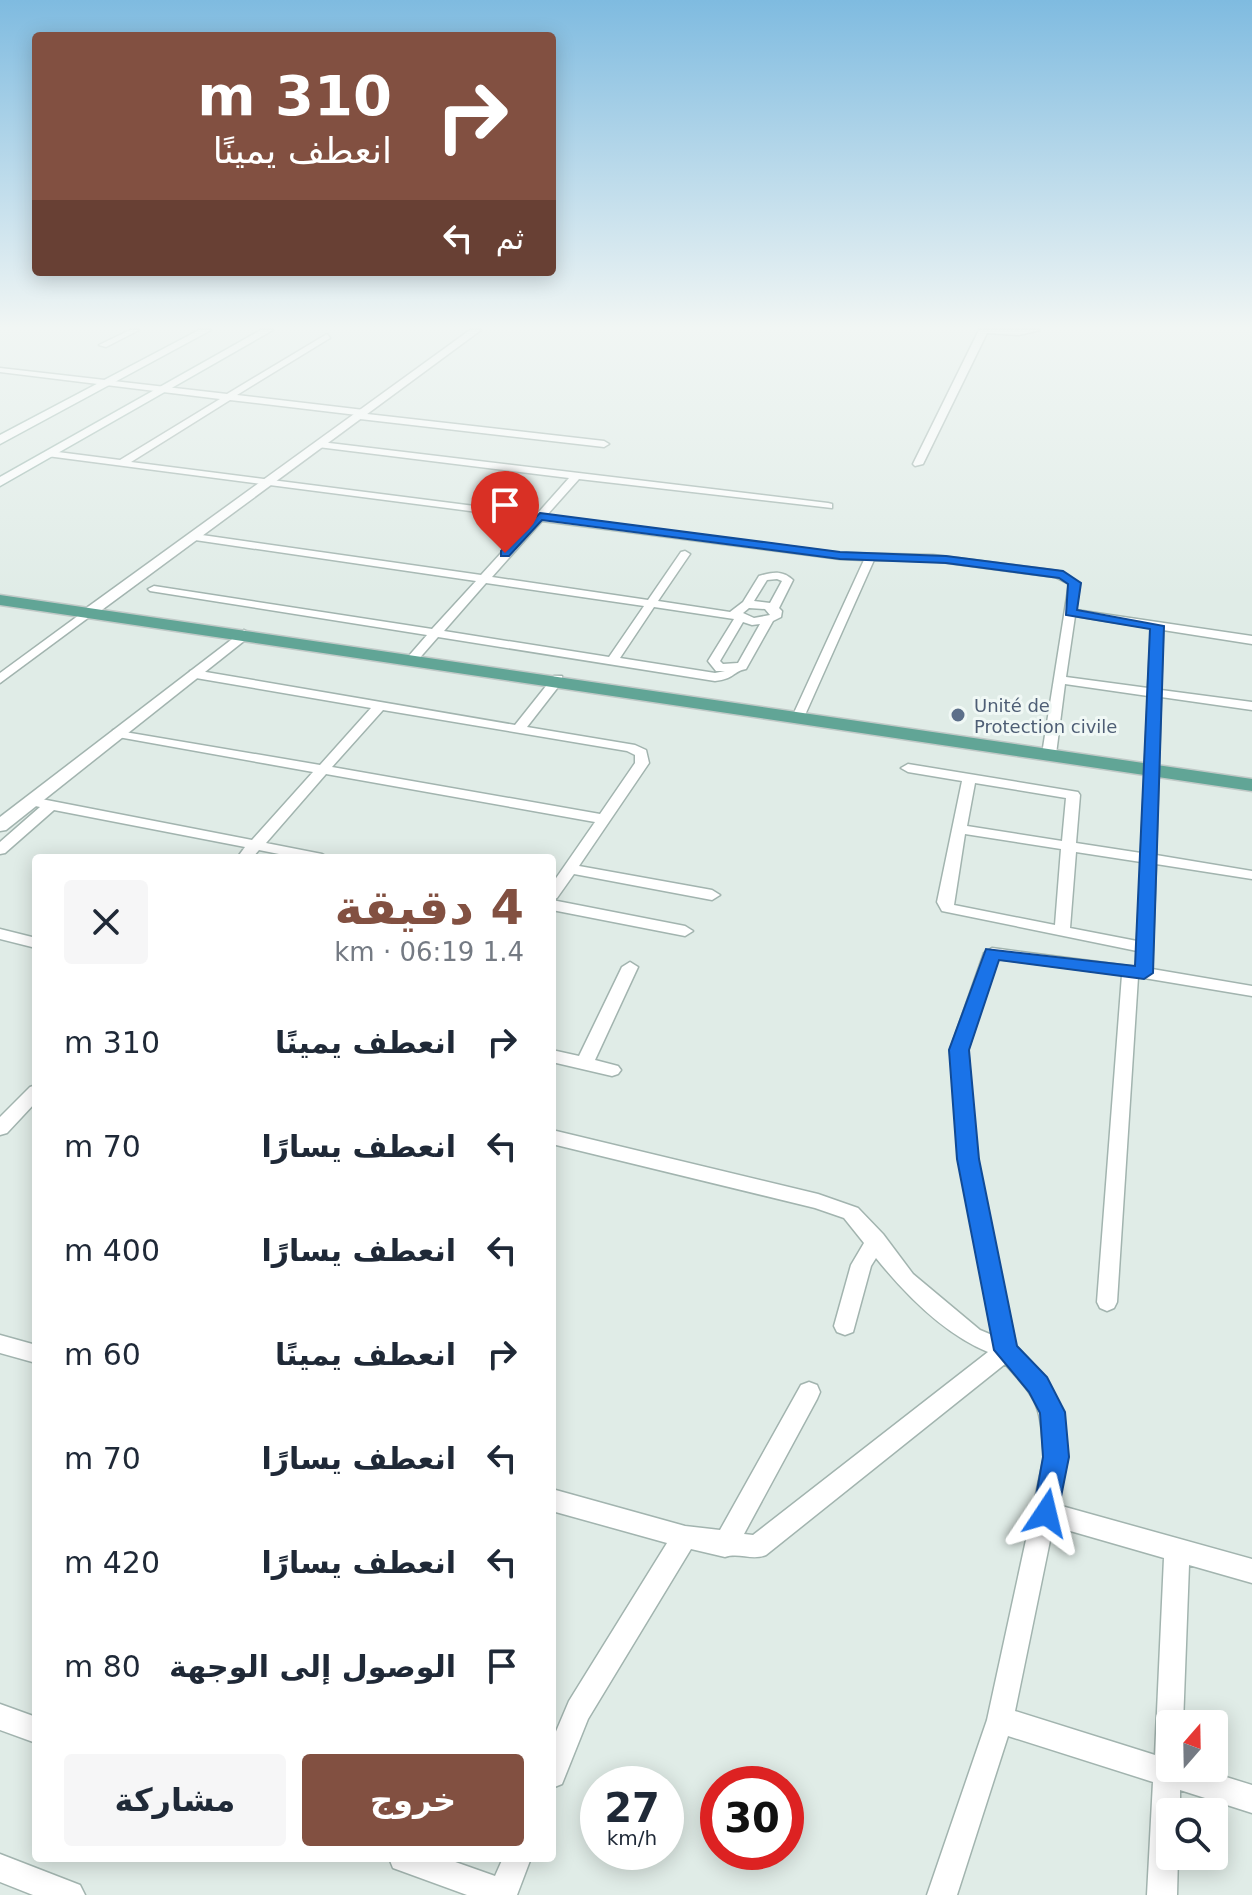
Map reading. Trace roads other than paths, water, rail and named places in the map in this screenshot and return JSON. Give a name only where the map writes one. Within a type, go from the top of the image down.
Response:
[{"type":"main road","points":[[0,440],[40,418]]},
{"type":"main road","points":[[0,482],[112,418]]},
{"type":"main road","points":[[0,600],[558,679],[1252,785]]},
{"type":"street","points":[[122,463],[194,418]]},
{"type":"street","points":[[0,679],[356,418]]},
{"type":"street","points":[[398,418],[604,444]]},
{"type":"street","points":[[918,464],[941,418]]},
{"type":"street","points":[[321,445],[828,506]]},
{"type":"street","points":[[50,454],[870,558],[933,558],[1063,575],[1075,583],[1049,754]]},
{"type":"street","points":[[413,658],[577,475]]},
{"type":"street","points":[[200,534],[742,611],[767,621]]},
{"type":"street","points":[[612,661],[685,554]]},
{"type":"street","points":[[799,715],[870,558]]},
{"type":"street","points":[[734,670],[720,668],[714,661],[763,578],[783,577],[788,580],[773,608]]},
{"type":"street","points":[[154,589],[715,677],[727,676],[742,666],[767,621],[777,614],[773,608]]},
{"type":"street","points":[[742,611],[773,608]]},
{"type":"street","points":[[1070,612],[1252,640]]},
{"type":"street","points":[[1107,1302],[1137,972],[1145,948],[1149,769],[1157,626]]},
{"type":"street","points":[[0,826],[244,634]]},
{"type":"street","points":[[194,674],[630,748],[644,756],[556,889]]},
{"type":"street","points":[[518,729],[558,679]]},
{"type":"street","points":[[1060,680],[1252,706]]},
{"type":"street","points":[[248,854],[380,705]]},
{"type":"street","points":[[118,733],[604,819]]},
{"type":"street","points":[[908,768],[1073,795],[1062,932]]},
{"type":"street","points":[[969,778],[945,902],[947,908],[1145,948]]},
{"type":"street","points":[[31,801],[302,854]]},
{"type":"street","points":[[0,850],[51,805]]},
{"type":"street","points":[[961,829],[1252,875]]},
{"type":"street","points":[[570,869],[712,895]]},
{"type":"street","points":[[556,906],[685,931]]},
{"type":"street","points":[[0,934],[32,942]]},
{"type":"street","points":[[1006,1350],[968,1159],[959,1050],[989,956],[1000,952],[1252,991]]},
{"type":"street","points":[[584,1064],[630,967]]},
{"type":"street","points":[[556,1057],[612,1070]]},
{"type":"street","points":[[0,1128],[32,1095]]},
{"type":"street","points":[[556,1138],[818,1201],[851,1213],[906,1280],[972,1336],[1006,1350],[1038,1385],[1052,1412],[1056,1457],[1000,1720],[942,1895]]},
{"type":"street","points":[[845,1326],[861,1265],[876,1240]]},
{"type":"street","points":[[0,1344],[32,1353]]},
{"type":"street","points":[[556,1501],[685,1537],[725,1545],[757,1547],[1006,1350]]},
{"type":"street","points":[[725,1545],[809,1392]]},
{"type":"street","points":[[1046,1513],[1252,1571]]},
{"type":"street","points":[[556,1764],[578,1710],[685,1537]]},
{"type":"street","points":[[1170,1710],[1177,1550]]},
{"type":"street","points":[[0,1717],[32,1729]]},
{"type":"street","points":[[1000,1720],[1156,1770]]},
{"type":"street","points":[[1162,1895],[1167,1782]]},
{"type":"street","points":[[1196,1782],[1252,1799]]},
{"type":"street","points":[[414,1862],[502,1894],[515,1862]]},
{"type":"street","points":[[0,1868],[70,1895]]},
{"type":"place","name":"Unité de Protection civile","points":[[958,715]]}]
